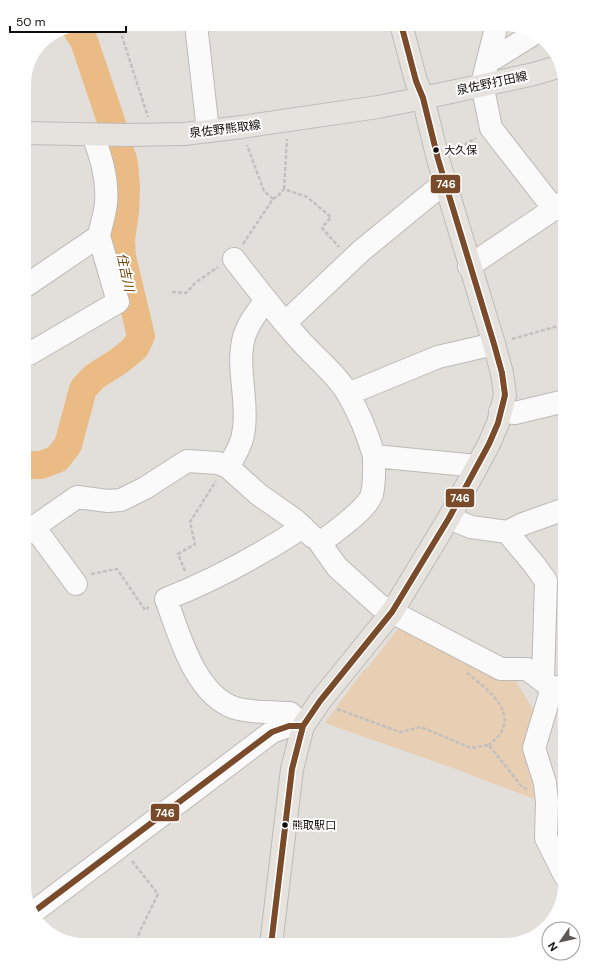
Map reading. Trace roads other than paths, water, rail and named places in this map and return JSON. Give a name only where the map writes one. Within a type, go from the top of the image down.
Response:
[{"type":"main road","points":[[272,938],[292,769],[303,726],[320,701],[392,612],[449,518],[489,444],[498,423],[505,395],[502,373],[494,344],[444,183],[423,98],[416,81],[403,31]]},
{"type":"main road","name":"泉佐野打田線","points":[[423,98],[482,84],[534,74],[555,68]]},
{"type":"main road","name":"泉佐野熊取線","points":[[31,133],[155,135],[208,131],[288,121],[423,98]]},
{"type":"street","points":[[197,31],[208,131]]},
{"type":"street","points":[[496,31],[490,59],[482,84],[491,128],[558,204]]},
{"type":"street","points":[[490,59],[495,58],[530,36]]},
{"type":"street","points":[[31,353],[118,302],[99,236],[106,203],[106,183],[97,135]]},
{"type":"street","points":[[285,322],[351,261],[444,183]]},
{"type":"street","points":[[469,266],[558,206]]},
{"type":"street","points":[[31,282],[99,236]]},
{"type":"street","points":[[234,259],[266,300],[348,394],[370,440],[374,456],[375,479],[371,496],[357,514],[320,543]]},
{"type":"street","points":[[228,467],[239,448],[244,429],[245,408],[241,355],[244,336],[250,322],[266,300]]},
{"type":"street","points":[[348,394],[438,357],[494,344]]},
{"type":"street","points":[[500,412],[515,413],[558,403]]},
{"type":"street","points":[[374,456],[477,466]]},
{"type":"street","points":[[31,530],[76,497],[108,501],[121,500],[145,488],[187,461],[218,463],[228,467],[258,494],[303,527],[320,543],[337,567],[379,605],[501,669],[527,668],[553,685]]},
{"type":"street","points":[[449,518],[471,526],[507,532],[523,524],[558,512]]},
{"type":"street","points":[[303,527],[272,547],[191,589],[166,599],[188,657],[203,682],[217,699],[235,708],[254,711],[290,712],[303,726]]},
{"type":"street","points":[[507,532],[546,581],[553,685],[534,748],[545,783],[546,838],[558,862]]},
{"type":"street","points":[[31,533],[76,584]]},
{"type":"street","points":[[36,910],[272,732],[288,726],[303,726]]},
{"type":"waterway","name":"住吉川","points":[[31,465],[41,465],[57,459],[68,445],[83,389],[94,377],[119,361],[135,348],[141,336],[122,257],[121,240],[125,212],[126,187],[124,163],[84,41],[78,32]]},
{"type":"place","name":"大久保","points":[[436,150]]},
{"type":"place","name":"熊取駅口","points":[[285,825]]}]
